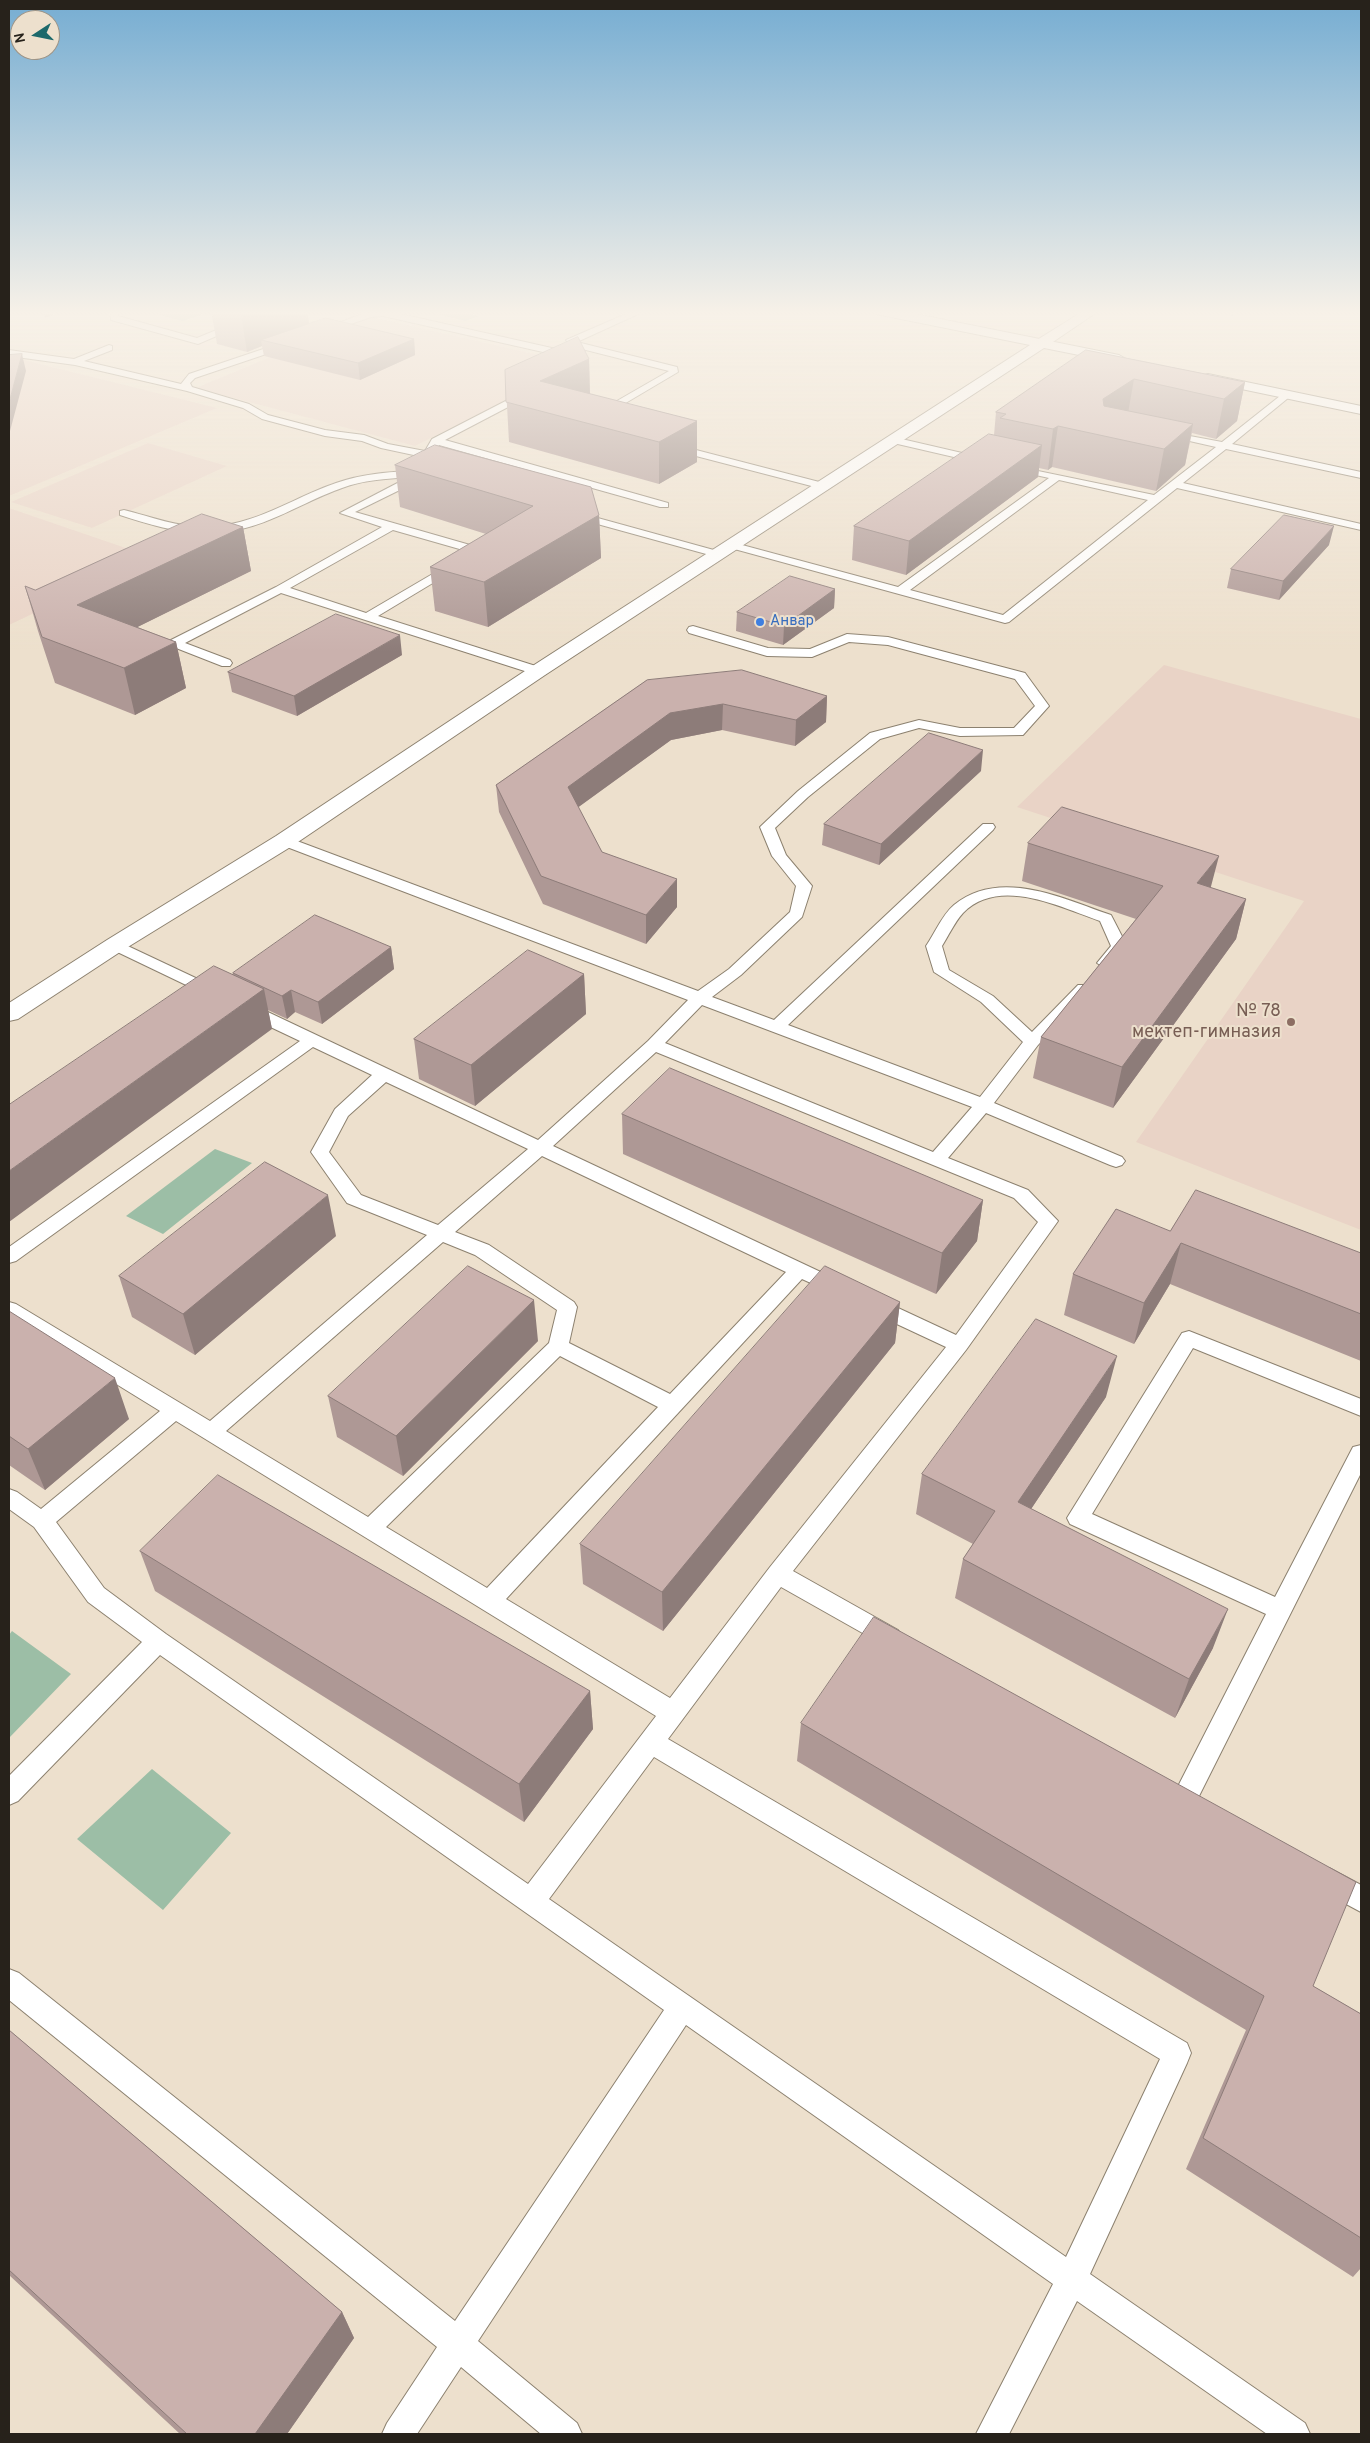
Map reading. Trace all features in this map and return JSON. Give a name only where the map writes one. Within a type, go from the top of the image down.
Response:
[{"type":"street","points":[[9,1014],[115,945],[284,841],[538,671],[918,424]]},
{"type":"lane","points":[[291,424],[325,433],[364,438],[385,446],[428,455]]},
{"type":"lane","points":[[432,474],[428,455],[436,441],[469,424]]},
{"type":"lane","points":[[568,512],[1005,618],[1156,499],[1195,463],[1224,445],[1250,424]]},
{"type":"lane","points":[[1156,431],[1361,475]]},
{"type":"lane","points":[[893,440],[1156,499]]},
{"type":"lane","points":[[436,441],[664,505]]},
{"type":"lane","points":[[661,443],[823,486]]},
{"type":"lane","points":[[124,513],[187,530],[226,530],[246,526],[275,515],[342,483],[375,477],[432,474]]},
{"type":"lane","points":[[369,616],[480,551],[344,512],[432,474]]},
{"type":"lane","points":[[900,591],[1057,477]]},
{"type":"lane","points":[[1174,484],[1361,527]]},
{"type":"lane","points":[[226,664],[175,643],[280,589],[392,526]]},
{"type":"lane","points":[[280,589],[538,671]]},
{"type":"lane","points":[[211,1432],[540,1148],[654,1045],[698,999],[735,972],[797,914],[804,886],[779,856],[767,827],[803,794],[876,736],[919,724],[960,732],[1018,732],[1042,706],[1020,676],[888,642],[847,638],[812,653],[767,652],[693,630]]},
{"type":"lane","points":[[778,1026],[988,826]]},
{"type":"lane","points":[[284,841],[698,999],[778,1026],[983,1105],[1116,1161]]},
{"type":"lane","points":[[938,1158],[983,1105],[1032,1041],[1087,984],[1119,946],[1106,918],[1022,892],[992,891],[960,908],[934,946],[942,972],[987,999],[1032,1041]]},
{"type":"lane","points":[[115,945],[958,1345]]},
{"type":"lane","points":[[9,1256],[312,1040]]},
{"type":"lane","points":[[531,1901],[778,1574],[958,1345],[1049,1221],[1021,1194],[938,1158],[654,1045]]},
{"type":"lane","points":[[370,1529],[558,1346],[567,1307],[482,1250],[354,1199],[320,1152],[341,1113],[384,1074]]},
{"type":"lane","points":[[490,1601],[799,1270]]},
{"type":"lane","points":[[9,1309],[673,1713]]},
{"type":"lane","points":[[1280,1610],[1078,1518],[1189,1338],[1361,1408]]},
{"type":"lane","points":[[558,1346],[673,1405]]},
{"type":"lane","points":[[42,1521],[175,1410]]},
{"type":"lane","points":[[1184,1800],[1361,1452]]},
{"type":"lane","points":[[9,1498],[42,1521],[96,1595],[158,1641],[1294,2434]]},
{"type":"lane","points":[[778,1574],[907,1646]]},
{"type":"lane","points":[[9,1792],[158,1641]]},
{"type":"lane","points":[[651,1742],[1178,2053],[1072,2279],[992,2434]]},
{"type":"lane","points":[[1311,1870],[1361,1899]]},
{"type":"lane","points":[[9,1983],[458,2344],[566,2434]]},
{"type":"lane","points":[[398,2434],[682,2006]]},
{"type":"shaded area","points":[[9,424],[179,424],[9,496]]},
{"type":"shaded area","points":[[332,424],[459,424],[415,446]]},
{"type":"shaded area","points":[[148,443],[227,466],[92,528],[11,502]]},
{"type":"shaded area","points":[[9,508],[152,557],[9,625]]},
{"type":"shaded area","name":"№ 78 мектеп-гимназия","points":[[1164,665],[1361,719],[1361,1230],[1136,1142],[1304,901],[1017,807]]},
{"type":"green space","points":[[215,1149],[252,1163],[163,1234],[126,1216]]},
{"type":"green space","points":[[12,1631],[71,1674],[9,1738],[9,1635]]},
{"type":"green space","points":[[152,1769],[231,1833],[163,1910],[77,1839]]},
{"type":"building","points":[[590,424],[692,424],[659,442]]},
{"type":"building","points":[[1029,424],[1193,424],[1164,449],[1058,426],[1053,429]]},
{"type":"building","points":[[989,434],[1042,445],[909,541],[854,526]]},
{"type":"building","points":[[435,445],[591,487],[599,515],[484,582],[430,567],[533,506],[395,465]]},
{"type":"building","points":[[202,514],[243,527],[77,605],[176,642],[124,668],[42,637],[25,586],[35,590]]},
{"type":"building","points":[[1284,515],[1334,526],[1283,581],[1231,569]]},
{"type":"building","points":[[790,576],[835,589],[784,626],[737,612]]},
{"type":"building","points":[[336,614],[400,635],[294,696],[228,672]]},
{"type":"building","points":[[742,670],[827,696],[796,720],[723,704],[670,713],[568,787],[602,852],[677,879],[646,915],[541,876],[496,785],[647,680]]},
{"type":"building","points":[[929,733],[983,750],[881,844],[824,824]]},
{"type":"building","points":[[1062,807],[1219,856],[1197,883],[1246,899],[1122,1067],[1041,1037],[1163,886],[1028,843]]},
{"type":"building","points":[[315,915],[391,947],[318,1002],[291,990],[282,996],[233,973]]},
{"type":"building","points":[[528,950],[584,974],[471,1065],[414,1039]]},
{"type":"building","points":[[214,966],[264,989],[9,1171],[9,1105]]},
{"type":"building","points":[[670,1068],[983,1200],[942,1253],[622,1114]]},
{"type":"building","points":[[265,1162],[328,1195],[183,1314],[119,1276]]},
{"type":"building","points":[[1196,1190],[1361,1253],[1361,1314],[1181,1243],[1144,1303],[1073,1274],[1116,1209],[1170,1231]]},
{"type":"building","points":[[468,1266],[534,1300],[396,1436],[328,1396]]},
{"type":"building","points":[[825,1266],[900,1302],[662,1592],[580,1544]]},
{"type":"building","points":[[9,1311],[115,1378],[28,1449],[9,1436]]},
{"type":"building","points":[[1036,1319],[1117,1356],[1018,1502],[1228,1609],[1189,1679],[963,1559],[995,1511],[922,1474]]},
{"type":"building","points":[[218,1475],[590,1691],[519,1784],[140,1551]]},
{"type":"building","points":[[874,1617],[1356,1882],[1313,1986],[1361,2014],[1361,2238],[1203,2138],[1264,1996],[801,1723]]},
{"type":"building","points":[[9,2030],[342,2312],[255,2434],[187,2434],[9,2270]]},
{"type":"place","name":"Анвар","points":[[760,622]]},
{"type":"place","name":"№ 78 мектеп-гимназия","points":[[1291,1022]]}]
